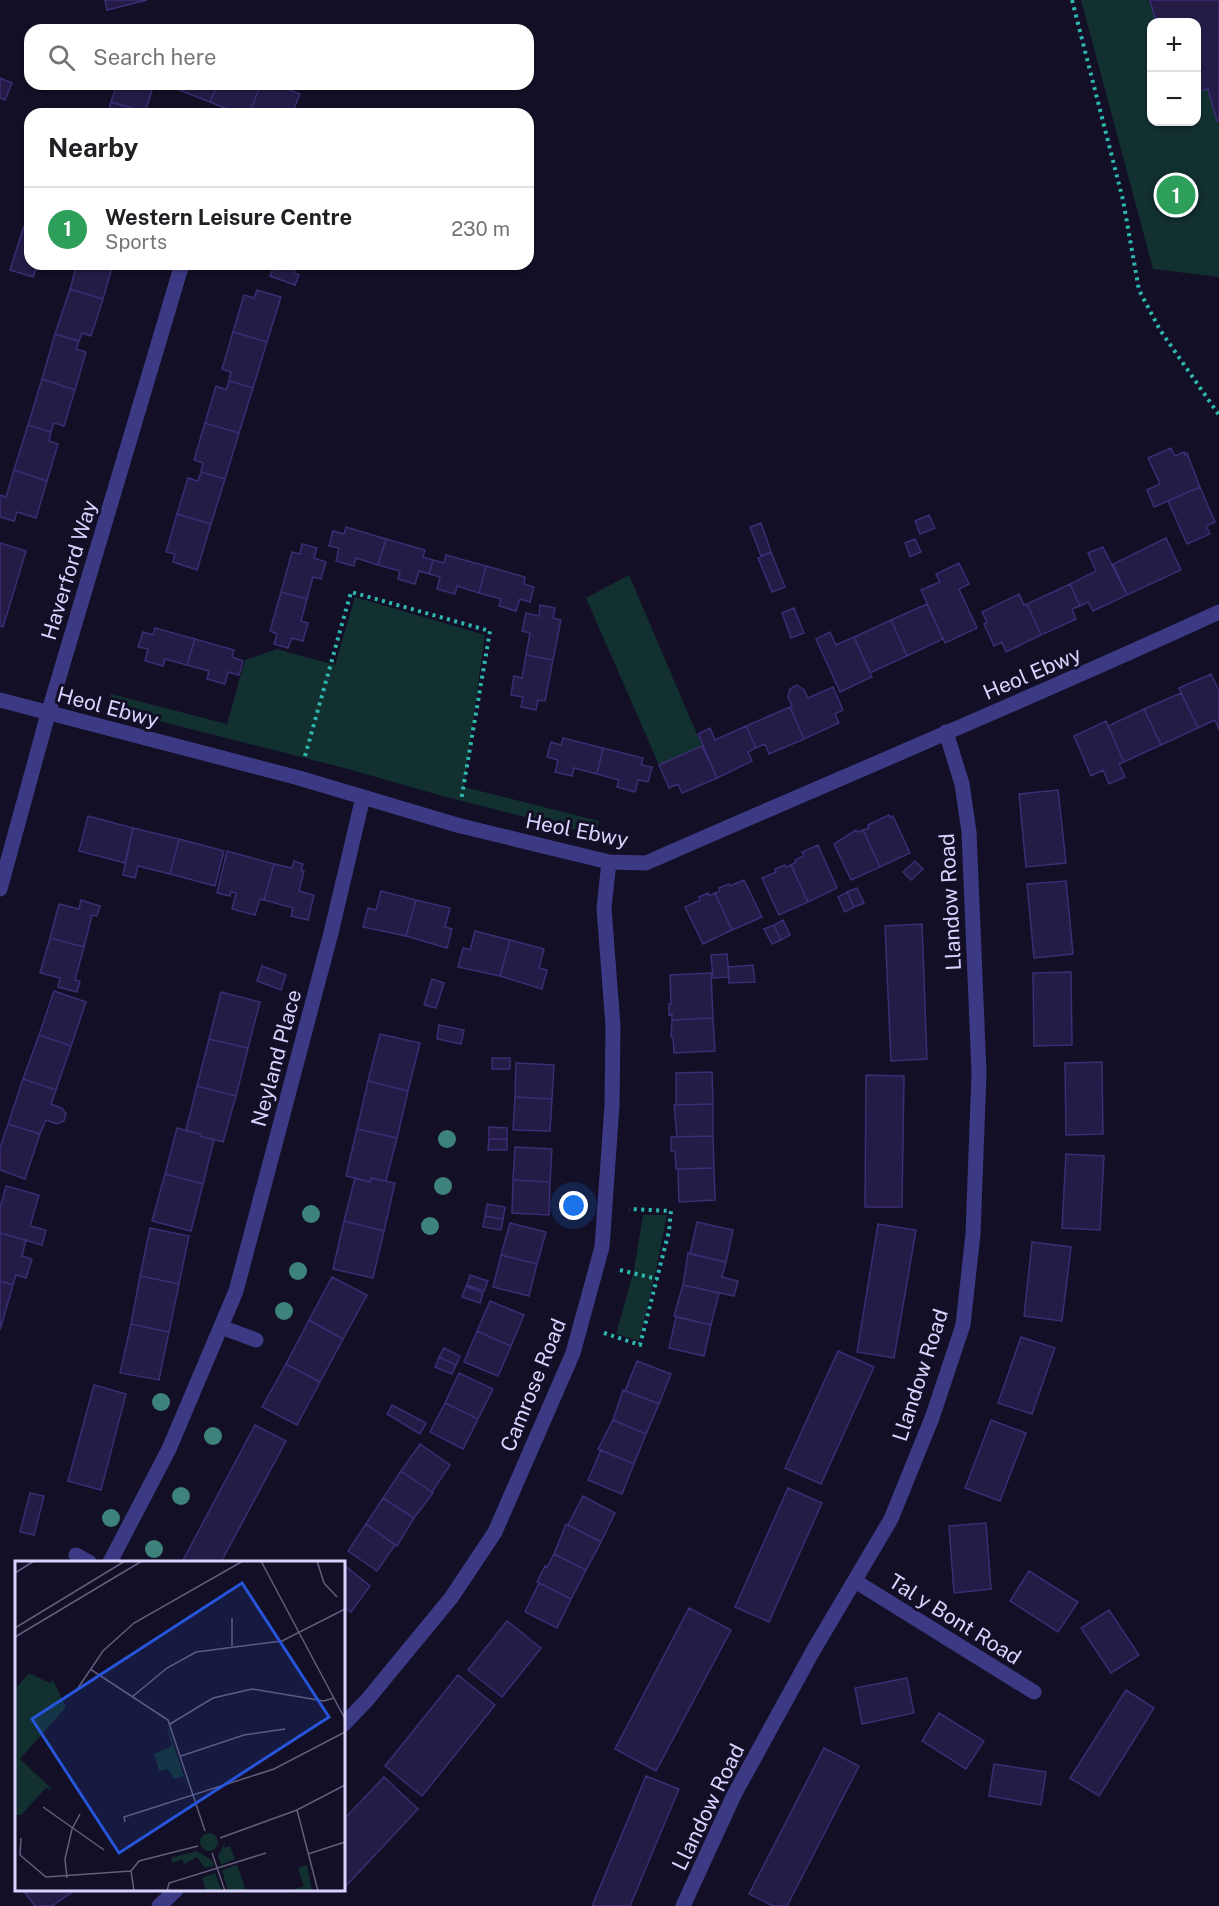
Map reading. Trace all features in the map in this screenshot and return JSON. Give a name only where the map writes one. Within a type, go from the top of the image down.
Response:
[{"type":"street","name":"Haverford Way","points":[[0,889],[48,714],[180,270]]},
{"type":"street","name":"Heol Ebwy","points":[[0,700],[299,778],[458,825],[609,862],[646,863],[945,732],[1094,670],[1219,612]]},
{"type":"street","name":"Llandow Road","points":[[682,1906],[734,1795],[813,1651],[891,1519],[932,1418],[963,1325],[973,1234],[980,1073],[969,832],[962,784],[945,732]]},
{"type":"street","name":"Neyland Place","points":[[111,1561],[170,1449],[236,1291],[331,933],[363,797]]},
{"type":"street","name":"Camrose Road","points":[[345,1723],[367,1700],[451,1598],[495,1532],[573,1353],[602,1247],[605,1208],[613,1026],[604,908],[609,862]]},
{"type":"street","points":[[221,1326],[256,1340]]},
{"type":"street","name":"Tal y Bont Road","points":[[855,1581],[1034,1692]]},
{"type":"street","points":[[159,1906],[175,1891]]},
{"type":"path","points":[[1072,0],[1123,200],[1139,290],[1160,330],[1219,415]]},
{"type":"path","points":[[299,778],[351,592],[490,631],[458,825]]},
{"type":"path","points":[[581,1325],[640,1345],[669,1231],[671,1211],[605,1208]]},
{"type":"path","points":[[597,1265],[657,1278]]},
{"type":"green space","points":[[1081,0],[1219,0],[1219,277],[1153,269]]},
{"type":"green space","points":[[629,575],[702,746],[659,765],[586,598]]},
{"type":"green space","points":[[355,597],[485,635],[464,787],[599,821],[596,835],[163,722],[107,705],[111,694],[227,724],[245,660],[277,649],[335,665]]},
{"type":"green space","points":[[643,1215],[667,1215],[639,1341],[616,1334],[634,1270]]},
{"type":"building","points":[[105,0],[147,0],[107,10]]},
{"type":"building","points":[[1150,0],[1219,0],[1219,120],[1217,121],[1208,89],[1201,91],[1201,18],[1155,18]]},
{"type":"building","points":[[0,78],[12,83],[5,100],[0,98]]},
{"type":"building","points":[[115,90],[152,90],[146,108],[131,108],[111,102]]},
{"type":"building","points":[[179,90],[215,90],[210,102]]},
{"type":"building","points":[[215,90],[259,90],[251,108],[225,108],[210,102]]},
{"type":"building","points":[[259,90],[290,90],[300,94],[294,108],[251,108]]},
{"type":"building","points":[[111,102],[131,108],[110,108]]},
{"type":"building","points":[[24,226],[24,270],[36,270],[33,277],[10,270]]},
{"type":"building","points":[[75,270],[111,270],[103,299],[70,289]]},
{"type":"building","points":[[272,270],[295,270],[294,273],[299,275],[295,285],[270,276]]},
{"type":"building","points":[[70,289],[103,299],[91,336],[82,333],[79,341],[55,334]]},
{"type":"building","points":[[257,290],[281,297],[267,342],[233,332],[244,295],[254,298]]},
{"type":"building","points":[[233,332],[267,342],[253,388],[229,381],[231,372],[222,369]]},
{"type":"building","points":[[55,334],[79,341],[76,349],[86,352],[75,390],[42,379]]},
{"type":"building","points":[[42,379],[75,390],[64,426],[54,423],[51,432],[28,425]]},
{"type":"building","points":[[229,381],[253,388],[239,433],[205,423],[216,386],[226,390]]},
{"type":"building","points":[[205,423],[239,433],[225,479],[201,472],[203,463],[194,460]]},
{"type":"building","points":[[28,425],[51,432],[49,441],[58,444],[47,481],[14,470]]},
{"type":"building","points":[[1171,448],[1175,456],[1187,453],[1200,487],[1154,507],[1147,490],[1160,484],[1148,458]]},
{"type":"building","points":[[14,470],[47,481],[36,518],[17,512],[14,521],[0,517],[0,495],[6,497]]},
{"type":"building","points":[[201,472],[225,479],[211,524],[177,514],[188,478],[198,481]]},
{"type":"building","points":[[1200,487],[1215,522],[1206,526],[1210,534],[1187,544],[1168,501]]},
{"type":"building","points":[[177,514],[211,524],[197,570],[173,562],[175,554],[166,552]]},
{"type":"building","points":[[929,515],[935,528],[920,534],[915,521]]},
{"type":"building","points":[[761,523],[771,552],[761,556],[750,527]]},
{"type":"building","points":[[346,527],[386,539],[378,565],[356,558],[354,566],[336,561],[339,548],[329,546],[333,531],[344,534]]},
{"type":"building","points":[[1166,538],[1181,570],[1127,595],[1113,564]]},
{"type":"building","points":[[386,539],[425,550],[423,557],[433,560],[429,574],[419,571],[415,584],[398,579],[400,571],[378,565]]},
{"type":"building","points":[[915,539],[921,552],[910,557],[905,543]]},
{"type":"building","points":[[0,543],[26,551],[3,627],[0,626]]},
{"type":"building","points":[[302,544],[317,548],[314,558],[326,562],[321,579],[313,577],[307,599],[281,592],[292,552],[300,554]]},
{"type":"building","points":[[1103,547],[1127,595],[1093,611],[1088,602],[1080,606],[1070,584],[1096,571],[1088,553]]},
{"type":"building","points":[[771,552],[785,587],[772,592],[758,558]]},
{"type":"building","points":[[446,555],[486,566],[479,593],[457,586],[455,594],[437,589],[440,577],[429,574],[433,560],[444,563]]},
{"type":"building","points":[[959,563],[969,584],[959,589],[977,628],[945,643],[921,590],[940,582],[936,574]]},
{"type":"building","points":[[486,566],[525,577],[524,584],[534,587],[530,602],[520,599],[516,611],[499,606],[501,599],[479,593]]},
{"type":"building","points":[[1070,584],[1080,606],[1072,609],[1076,619],[1041,635],[1027,604]]},
{"type":"building","points":[[281,592],[307,599],[301,621],[308,623],[303,641],[292,638],[288,648],[274,644],[277,634],[270,631]]},
{"type":"building","points":[[1019,594],[1024,605],[1027,604],[1041,635],[1006,652],[1002,642],[994,646],[984,624],[987,622],[982,612]]},
{"type":"building","points":[[927,604],[943,639],[907,656],[891,620]]},
{"type":"building","points":[[540,605],[555,608],[553,618],[561,620],[553,660],[526,655],[530,633],[522,631],[526,613],[539,616]]},
{"type":"building","points":[[794,608],[804,633],[791,638],[782,613]]},
{"type":"building","points":[[891,620],[907,656],[870,673],[854,637]]},
{"type":"building","points":[[155,628],[195,639],[187,665],[165,659],[163,666],[145,661],[148,649],[138,647],[143,632],[153,635]]},
{"type":"building","points":[[830,632],[836,645],[854,637],[872,677],[840,692],[816,639]]},
{"type":"building","points":[[195,639],[234,650],[232,657],[243,661],[239,675],[228,672],[225,684],[207,679],[209,671],[187,665]]},
{"type":"building","points":[[526,655],[553,660],[545,701],[538,700],[536,710],[521,707],[523,697],[511,695],[514,676],[522,678]]},
{"type":"building","points":[[1211,674],[1219,691],[1219,730],[1215,720],[1198,728],[1179,688]]},
{"type":"building","points":[[797,685],[804,690],[808,698],[833,687],[843,710],[835,714],[839,723],[804,739],[788,697],[790,689]]},
{"type":"building","points":[[1181,693],[1198,728],[1161,745],[1144,709]]},
{"type":"building","points":[[790,707],[804,739],[769,754],[765,744],[756,748],[746,726]]},
{"type":"building","points":[[1144,709],[1161,745],[1124,762],[1108,726]]},
{"type":"building","points":[[1106,721],[1124,762],[1119,764],[1125,777],[1109,784],[1103,770],[1091,776],[1074,736]]},
{"type":"building","points":[[746,726],[756,748],[748,752],[752,761],[717,778],[698,734],[710,728],[715,740]]},
{"type":"building","points":[[563,738],[603,748],[597,774],[574,768],[572,776],[555,772],[558,760],[547,757],[551,742],[561,745]]},
{"type":"building","points":[[702,746],[717,778],[682,793],[678,784],[669,788],[659,765]]},
{"type":"building","points":[[603,748],[643,758],[641,765],[652,767],[648,782],[638,780],[635,792],[617,787],[619,780],[597,774]]},
{"type":"building","points":[[1058,790],[1066,863],[1026,867],[1019,794]]},
{"type":"building","points":[[889,815],[891,818],[893,816],[910,853],[880,867],[863,830],[869,828],[868,825]]},
{"type":"building","points":[[88,816],[133,828],[125,863],[79,851]]},
{"type":"building","points":[[133,828],[179,839],[170,874],[138,866],[135,878],[123,875]]},
{"type":"building","points":[[856,830],[858,832],[863,830],[880,867],[851,880],[834,844]]},
{"type":"building","points":[[179,839],[224,851],[215,886],[170,874]]},
{"type":"building","points":[[818,845],[837,888],[808,902],[791,865],[796,862],[795,860],[804,856],[802,852]]},
{"type":"building","points":[[227,851],[274,864],[264,900],[260,899],[255,915],[232,909],[236,893],[231,892],[230,896],[217,893]]},
{"type":"building","points":[[294,861],[303,864],[301,871],[304,871],[299,891],[314,895],[308,920],[291,916],[293,908],[264,900],[274,864],[292,868]]},
{"type":"building","points":[[915,861],[923,869],[911,880],[903,872]]},
{"type":"building","points":[[785,865],[786,867],[791,865],[808,902],[779,915],[762,878]]},
{"type":"building","points":[[744,880],[762,917],[732,930],[715,893],[720,891],[719,888]]},
{"type":"building","points":[[1066,881],[1073,954],[1034,958],[1027,884]]},
{"type":"building","points":[[857,888],[864,903],[854,907],[847,892]]},
{"type":"building","points":[[381,891],[416,900],[406,936],[363,927],[368,908],[376,910]]},
{"type":"building","points":[[847,892],[854,907],[845,912],[838,897]]},
{"type":"building","points":[[708,893],[709,896],[715,893],[732,930],[703,944],[685,907],[700,900],[699,897]]},
{"type":"building","points":[[81,900],[100,906],[97,916],[92,915],[84,947],[50,938],[59,904],[79,909]]},
{"type":"building","points":[[416,900],[450,908],[445,927],[452,929],[447,948],[406,936]]},
{"type":"building","points":[[783,920],[790,935],[781,940],[774,925]]},
{"type":"building","points":[[922,924],[927,1059],[891,1061],[885,926]]},
{"type":"building","points":[[774,925],[781,940],[772,944],[764,929]]},
{"type":"building","points":[[475,931],[510,940],[500,976],[458,967],[463,948],[470,950]]},
{"type":"building","points":[[50,938],[84,947],[75,980],[80,981],[77,992],[58,987],[60,978],[40,973]]},
{"type":"building","points":[[510,940],[544,949],[539,968],[547,970],[542,989],[500,976]]},
{"type":"building","points":[[727,954],[729,977],[713,978],[711,955]]},
{"type":"building","points":[[753,965],[755,982],[729,983],[728,967]]},
{"type":"building","points":[[262,966],[286,975],[281,990],[257,981]]},
{"type":"building","points":[[1071,972],[1072,1045],[1034,1046],[1033,973]]},
{"type":"building","points":[[711,973],[713,1018],[672,1020],[672,1014],[669,1015],[670,975]]},
{"type":"building","points":[[432,979],[444,983],[436,1008],[424,1005]]},
{"type":"building","points":[[54,991],[86,1002],[71,1046],[39,1035]]},
{"type":"building","points":[[221,992],[260,1002],[248,1048],[209,1039]]},
{"type":"building","points":[[713,1018],[715,1051],[674,1053],[673,1037],[671,1037],[672,1020]]},
{"type":"building","points":[[439,1025],[464,1030],[461,1044],[437,1039]]},
{"type":"building","points":[[380,1034],[420,1043],[408,1091],[368,1081]]},
{"type":"building","points":[[39,1035],[71,1046],[56,1090],[23,1079]]},
{"type":"building","points":[[209,1039],[248,1048],[236,1096],[197,1086]]},
{"type":"building","points":[[492,1058],[510,1058],[510,1069],[492,1069]]},
{"type":"building","points":[[1102,1062],[1103,1134],[1066,1135],[1065,1063]]},
{"type":"building","points":[[516,1063],[554,1065],[552,1099],[515,1097]]},
{"type":"building","points":[[712,1072],[713,1104],[676,1105],[676,1073]]},
{"type":"building","points":[[866,1075],[904,1076],[902,1207],[865,1207]]},
{"type":"building","points":[[23,1079],[56,1090],[51,1104],[62,1108],[66,1114],[64,1121],[57,1124],[46,1120],[40,1134],[8,1124]]},
{"type":"building","points":[[368,1081],[408,1091],[397,1138],[357,1129]]},
{"type":"building","points":[[197,1086],[236,1096],[223,1142],[186,1130]]},
{"type":"building","points":[[515,1097],[552,1099],[550,1131],[513,1130]]},
{"type":"building","points":[[713,1104],[713,1136],[677,1137],[674,1105]]},
{"type":"building","points":[[8,1124],[40,1134],[25,1179],[0,1170],[0,1148]]},
{"type":"building","points":[[489,1127],[507,1128],[507,1139],[489,1139]]},
{"type":"building","points":[[177,1128],[214,1140],[203,1184],[165,1174]]},
{"type":"building","points":[[357,1129],[397,1138],[386,1181],[371,1178],[370,1182],[346,1176]]},
{"type":"building","points":[[713,1136],[714,1168],[676,1169],[675,1151],[671,1151],[671,1137]]},
{"type":"building","points":[[489,1139],[507,1139],[507,1150],[488,1150]]},
{"type":"building","points":[[515,1147],[552,1149],[550,1182],[513,1180]]},
{"type":"building","points":[[1066,1154],[1104,1156],[1100,1230],[1062,1228]]},
{"type":"building","points":[[714,1168],[715,1200],[679,1202],[678,1169]]},
{"type":"building","points":[[165,1174],[203,1184],[191,1231],[152,1221]]},
{"type":"building","points":[[355,1178],[370,1182],[371,1178],[395,1183],[384,1231],[344,1221]]},
{"type":"building","points":[[513,1180],[550,1182],[549,1215],[512,1213]]},
{"type":"building","points":[[6,1186],[39,1195],[30,1226],[46,1230],[42,1245],[0,1233],[0,1208]]},
{"type":"building","points":[[487,1204],[505,1207],[503,1219],[485,1216]]},
{"type":"building","points":[[485,1216],[503,1219],[501,1230],[483,1227]]},
{"type":"building","points":[[344,1221],[384,1231],[373,1278],[333,1269]]},
{"type":"building","points":[[697,1222],[733,1230],[726,1262],[690,1254]]},
{"type":"building","points":[[510,1223],[546,1232],[537,1264],[501,1255]]},
{"type":"building","points":[[878,1224],[916,1230],[894,1358],[857,1352]]},
{"type":"building","points":[[150,1228],[189,1236],[179,1284],[140,1276]]},
{"type":"building","points":[[0,1233],[26,1240],[22,1256],[32,1259],[26,1278],[16,1275],[13,1285],[0,1281]]},
{"type":"building","points":[[1032,1242],[1071,1247],[1062,1321],[1024,1316]]},
{"type":"building","points":[[688,1253],[726,1262],[722,1277],[738,1281],[734,1296],[683,1285]]},
{"type":"building","points":[[501,1255],[537,1264],[529,1296],[493,1287]]},
{"type":"building","points":[[470,1275],[488,1281],[484,1291],[467,1285]]},
{"type":"building","points":[[140,1276],[179,1284],[169,1332],[131,1324]]},
{"type":"building","points":[[332,1277],[367,1295],[343,1339],[309,1320]]},
{"type":"building","points":[[0,1281],[13,1285],[0,1330]]},
{"type":"building","points":[[683,1285],[719,1293],[711,1325],[674,1316]]},
{"type":"building","points":[[466,1286],[483,1293],[480,1303],[462,1297]]},
{"type":"building","points":[[490,1301],[524,1315],[511,1346],[477,1331]]},
{"type":"building","points":[[676,1317],[711,1325],[704,1356],[669,1348]]},
{"type":"building","points":[[309,1320],[343,1339],[320,1382],[286,1364]]},
{"type":"building","points":[[131,1324],[169,1332],[159,1380],[120,1373]]},
{"type":"building","points":[[477,1331],[511,1346],[498,1376],[464,1362]]},
{"type":"building","points":[[1021,1337],[1055,1348],[1032,1414],[998,1403]]},
{"type":"building","points":[[444,1348],[460,1356],[456,1365],[439,1357]]},
{"type":"building","points":[[838,1351],[874,1367],[821,1484],[785,1468]]},
{"type":"building","points":[[439,1357],[456,1365],[452,1374],[435,1367]]},
{"type":"building","points":[[637,1361],[671,1374],[659,1404],[625,1391]]},
{"type":"building","points":[[286,1364],[320,1382],[297,1425],[262,1407]]},
{"type":"building","points":[[459,1373],[493,1389],[478,1419],[445,1403]]},
{"type":"building","points":[[94,1385],[126,1394],[101,1490],[68,1481]]},
{"type":"building","points":[[623,1390],[659,1404],[646,1434],[613,1420]]},
{"type":"building","points":[[445,1403],[478,1419],[463,1449],[430,1432]]},
{"type":"building","points":[[392,1405],[426,1423],[420,1434],[387,1414]]},
{"type":"building","points":[[613,1420],[646,1434],[634,1464],[598,1449]]},
{"type":"building","points":[[991,1420],[1026,1433],[1000,1501],[965,1488]]},
{"type":"building","points":[[255,1425],[286,1441],[222,1561],[183,1561]]},
{"type":"building","points":[[420,1444],[450,1465],[432,1492],[401,1471]]},
{"type":"building","points":[[601,1450],[634,1464],[622,1494],[588,1480]]},
{"type":"building","points":[[401,1471],[433,1493],[414,1518],[383,1498]]},
{"type":"building","points":[[788,1488],[822,1503],[769,1622],[735,1607]]},
{"type":"building","points":[[30,1493],[44,1496],[34,1535],[20,1532]]},
{"type":"building","points":[[583,1496],[615,1513],[601,1542],[568,1525]]},
{"type":"building","points":[[383,1498],[414,1518],[397,1546],[366,1524]]},
{"type":"building","points":[[986,1523],[991,1589],[954,1593],[949,1526]]},
{"type":"building","points":[[366,1524],[395,1545],[377,1571],[348,1551]]},
{"type":"building","points":[[566,1524],[601,1542],[586,1570],[554,1554]]},
{"type":"building","points":[[554,1554],[586,1570],[571,1599],[537,1582]]},
{"type":"building","points":[[345,1566],[370,1586],[351,1612],[345,1608]]},
{"type":"building","points":[[1029,1571],[1078,1602],[1058,1632],[1010,1601]]},
{"type":"building","points":[[539,1583],[571,1599],[557,1628],[525,1612]]},
{"type":"building","points":[[689,1608],[731,1630],[656,1771],[615,1749]]},
{"type":"building","points":[[1109,1610],[1139,1655],[1111,1673],[1081,1628]]},
{"type":"building","points":[[507,1621],[541,1648],[502,1697],[468,1670]]},
{"type":"building","points":[[458,1675],[495,1705],[422,1796],[385,1766]]},
{"type":"building","points":[[907,1678],[914,1713],[862,1724],[855,1688]]},
{"type":"building","points":[[1126,1690],[1154,1708],[1099,1796],[1070,1778]]},
{"type":"building","points":[[939,1713],[984,1741],[966,1769],[922,1741]]},
{"type":"building","points":[[824,1748],[859,1766],[787,1906],[773,1906],[749,1894]]},
{"type":"building","points":[[994,1764],[1046,1772],[1041,1805],[989,1796]]},
{"type":"building","points":[[646,1776],[679,1789],[630,1906],[592,1906]]},
{"type":"building","points":[[384,1777],[418,1809],[345,1887],[345,1818]]},
{"type":"building","points":[[24,1891],[74,1891],[52,1906],[35,1906]]},
{"type":"place","name":"Western Leisure Centre","points":[[1176,195]]}]
